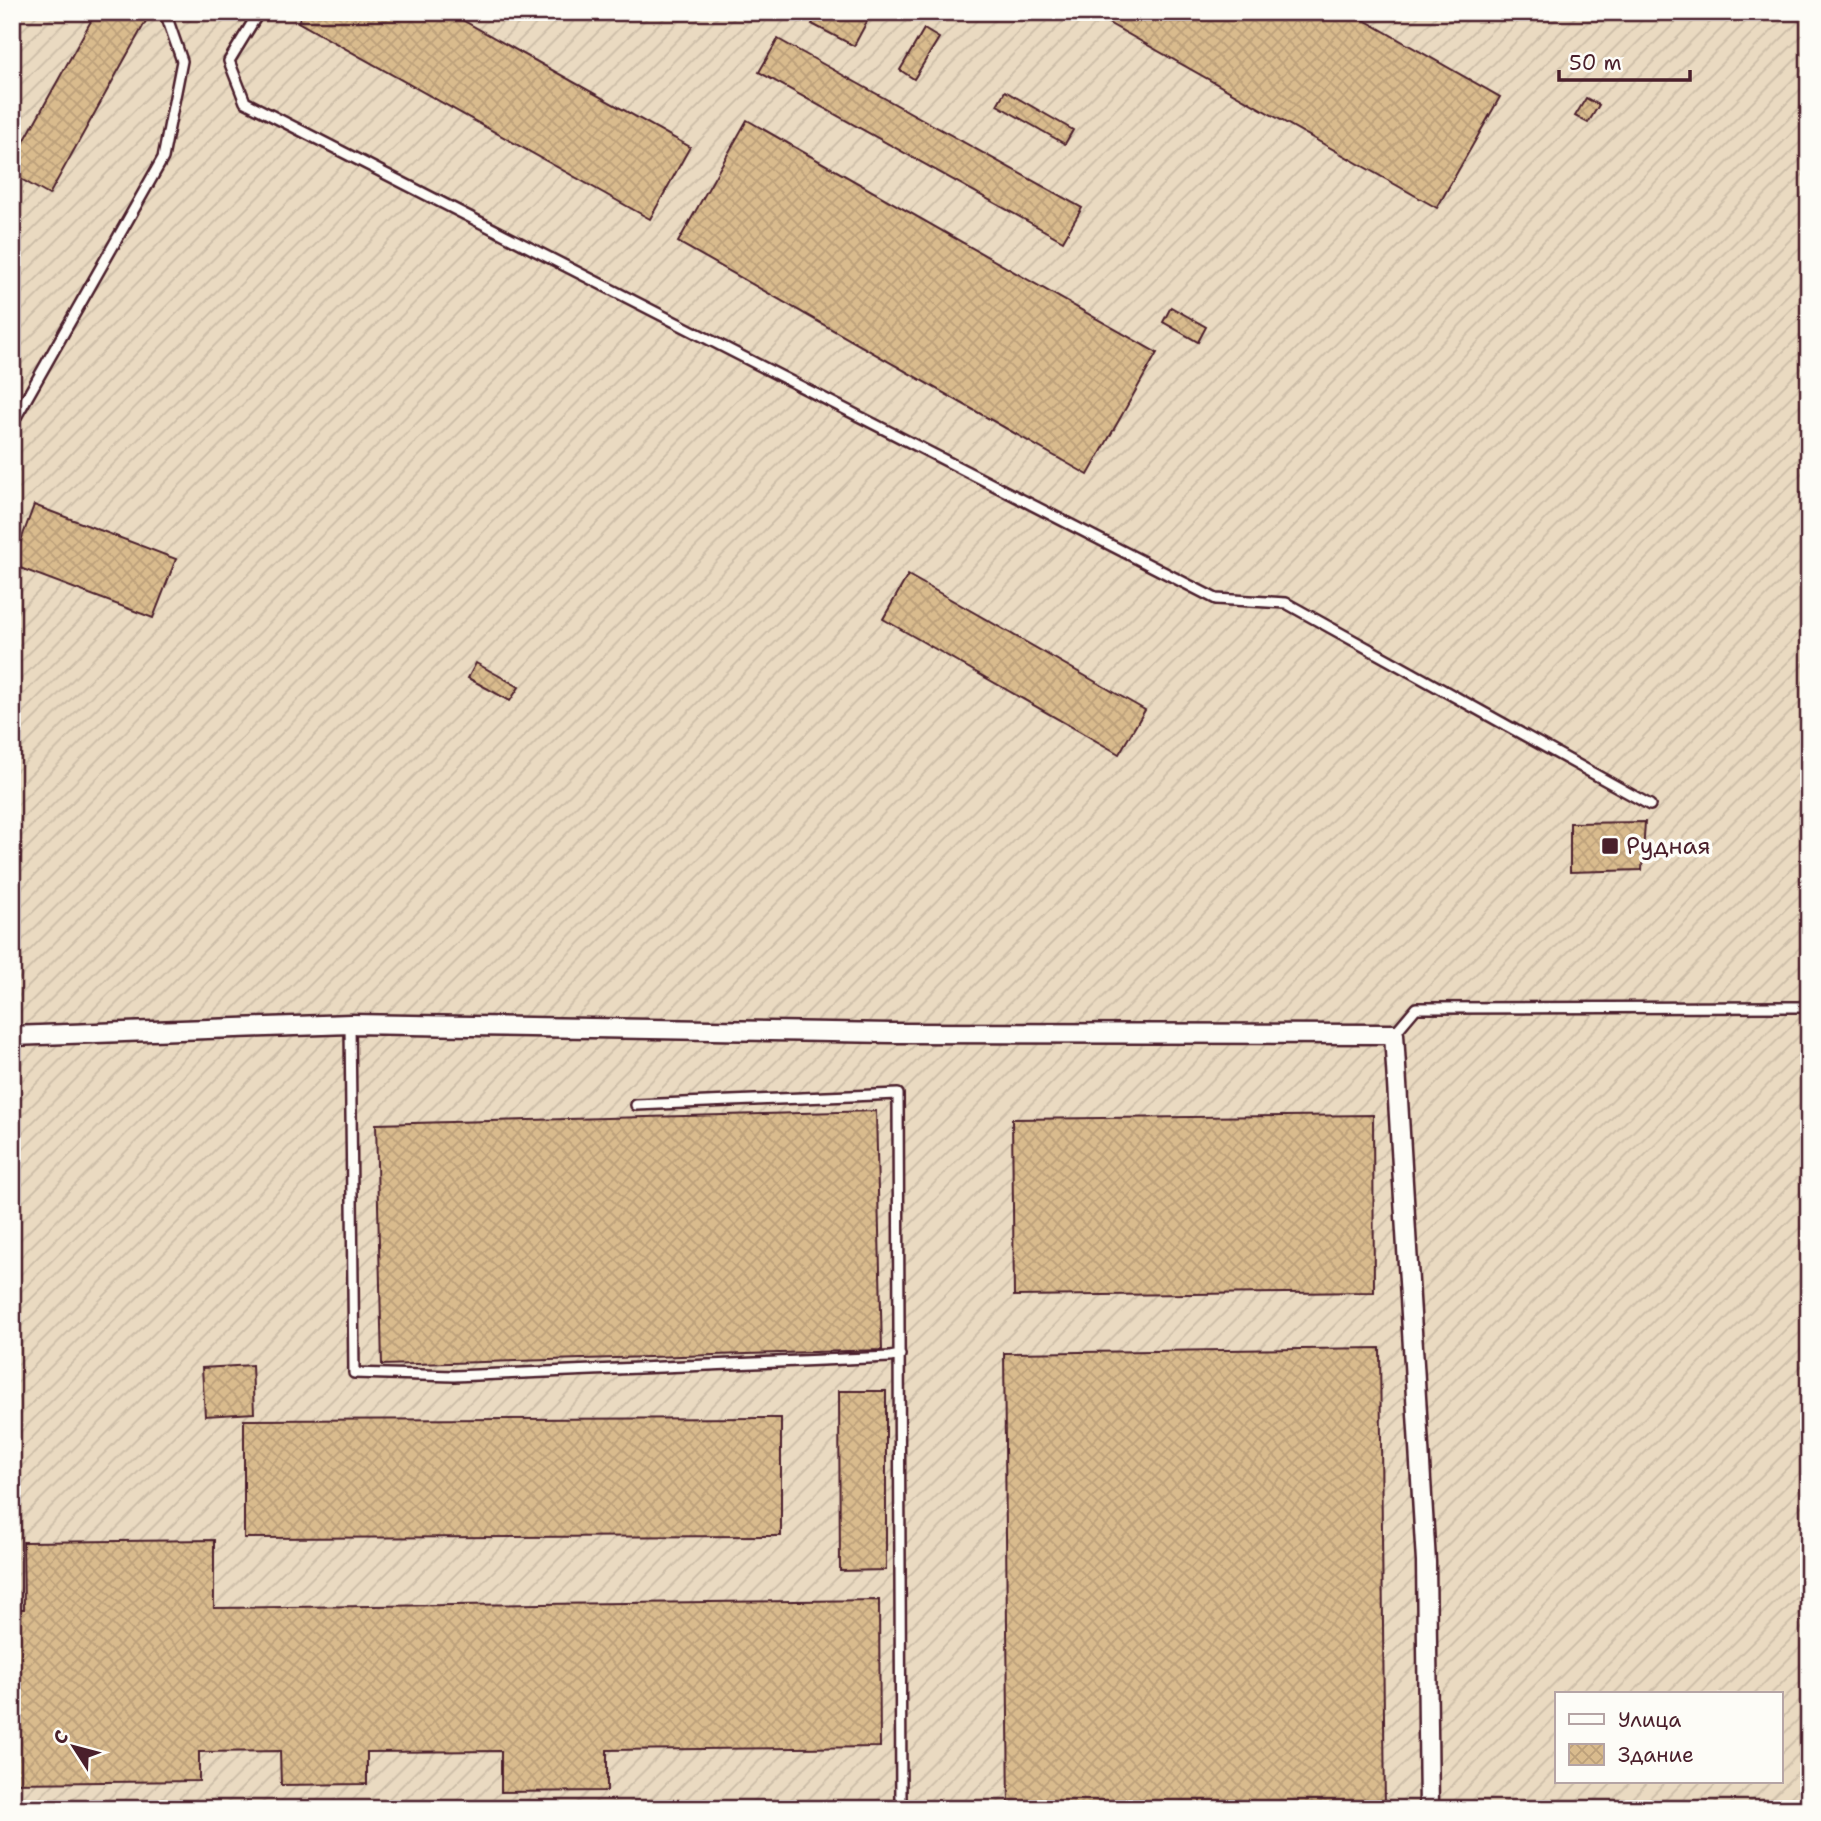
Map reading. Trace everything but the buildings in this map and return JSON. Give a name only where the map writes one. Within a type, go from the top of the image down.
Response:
[{"type":"street","points":[[12,1036],[349,1024],[892,1033],[1394,1034],[1426,1562],[1429,1809]]},
{"type":"lane","points":[[12,424],[163,158],[182,61],[166,12]]},
{"type":"lane","points":[[259,12],[229,61],[246,102],[1216,599],[1286,603],[1650,805]]},
{"type":"lane","points":[[1394,1034],[1416,1008],[1809,1007]]},
{"type":"lane","points":[[349,1024],[354,1373],[454,1376],[900,1355]]},
{"type":"lane","points":[[636,1105],[898,1094],[901,1809]]},
{"type":"shaded area","points":[[12,12],[1809,12],[1809,1809],[12,1809]]},
{"type":"place","name":"Рудная","points":[[1610,846]]}]
